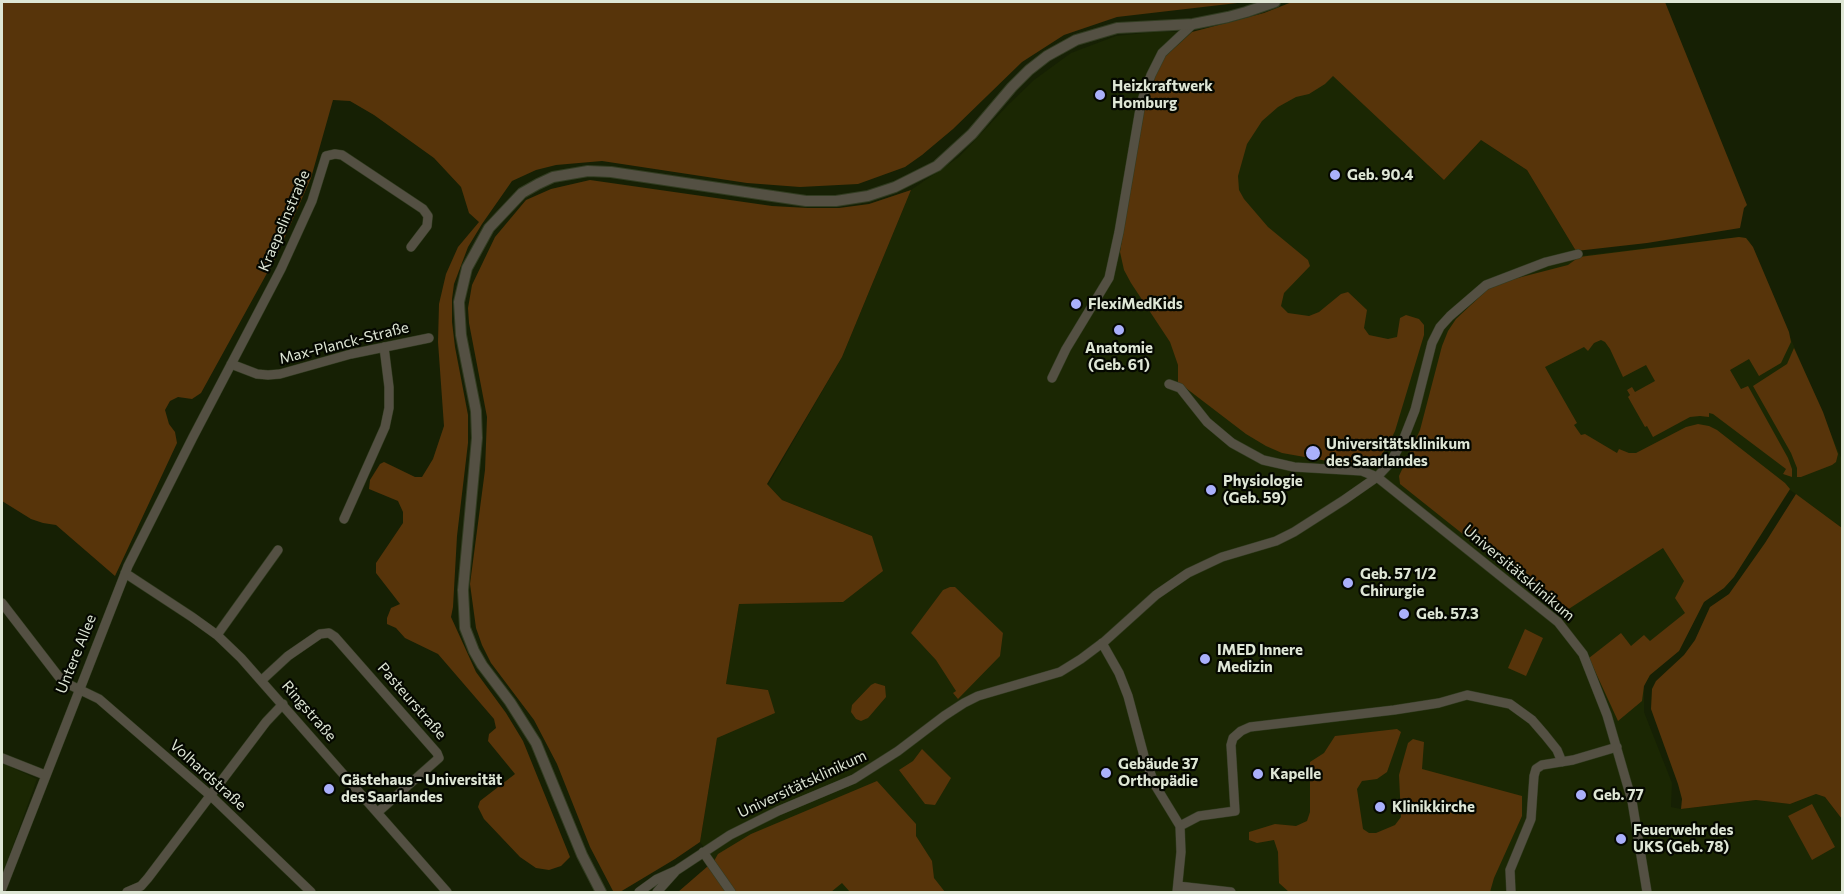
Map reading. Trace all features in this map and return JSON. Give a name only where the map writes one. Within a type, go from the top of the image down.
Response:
[{"type":"street","points":[[602,892],[582,855],[536,743],[510,702],[482,665],[465,628],[463,590],[477,438],[476,411],[461,335],[459,302],[467,268],[489,228],[522,193],[553,177],[588,171],[611,172],[806,201],[836,201],[868,196],[895,188],[937,166],[972,134],[1029,70],[1061,48],[1089,35],[1117,28],[1193,24],[1246,12],[1275,2]]},
{"type":"street","points":[[1052,378],[1066,349],[1109,278],[1141,103],[1151,75],[1162,53],[1193,24]]},
{"type":"street","name":"Kraepelinstraße","points":[[193,437],[299,232],[318,186],[326,156],[342,155],[423,209],[428,216],[427,226],[411,247]]},
{"type":"street","name":"Universitätsklinikum","points":[[677,870],[754,822],[854,778],[898,751],[964,703],[978,696],[1053,675],[1082,659],[1156,595],[1188,573],[1222,557],[1276,541],[1294,532],[1377,477],[1390,463],[1404,438],[1415,410],[1432,343],[1440,327],[1486,285],[1546,262],[1578,254]]},
{"type":"street","name":"Max-Planck-Straße","points":[[231,364],[257,374],[293,372],[336,358],[429,338]]},
{"type":"street","points":[[344,519],[385,427],[389,408],[389,387],[384,347]]},
{"type":"street","name":"Universitätsklinikum","points":[[1168,384],[1180,388],[1207,422],[1232,443],[1263,460],[1294,467],[1362,471],[1377,477],[1558,622],[1582,654],[1604,706],[1632,801],[1647,892]]},
{"type":"street","name":"Untere Allee","points":[[2,888],[125,573],[193,437]]},
{"type":"street","points":[[217,635],[278,550]]},
{"type":"street","name":"Ringstraße","points":[[125,573],[160,594],[217,635],[262,680],[378,812],[441,890]]},
{"type":"street","name":"Volhardstraße","points":[[2,603],[59,676],[99,699],[211,796],[311,892]]},
{"type":"street","name":"Pasteurstraße","points":[[262,680],[303,645],[320,634],[329,633],[437,753],[439,758],[378,812]]},
{"type":"street","points":[[1102,643],[1119,673],[1128,696],[1144,756],[1155,785],[1180,826],[1181,852],[1178,889],[1231,892]]},
{"type":"street","points":[[1180,826],[1199,816],[1235,811],[1231,745],[1233,738],[1241,731],[1250,728],[1394,710],[1440,703],[1467,695],[1510,704],[1532,720],[1557,750],[1562,762]]},
{"type":"street","points":[[127,892],[143,889],[266,722],[283,704]]},
{"type":"street","points":[[1510,892],[1510,870],[1531,819],[1536,769],[1542,765],[1617,747]]},
{"type":"street","points":[[2,758],[45,775]]},
{"type":"street","points":[[703,852],[731,892]]},
{"type":"street","points":[[639,892],[657,879],[677,870]]},
{"type":"street","points":[[657,892],[677,870]]},
{"type":"shaded area","points":[[2,2],[1246,2],[1117,17],[1064,35],[1022,62],[953,129],[922,155],[905,167],[858,184],[800,187],[747,183],[602,161],[556,165],[536,170],[512,181],[468,247],[454,284],[452,322],[468,415],[468,443],[457,536],[451,617],[476,672],[523,741],[570,857],[561,866],[549,870],[536,868],[520,857],[484,819],[478,807],[480,801],[515,774],[488,741],[489,734],[496,728],[494,719],[438,654],[405,638],[396,628],[387,624],[391,608],[400,604],[376,573],[376,563],[403,523],[403,512],[398,501],[369,489],[370,480],[380,464],[384,462],[415,477],[422,477],[433,459],[444,426],[438,342],[439,304],[446,274],[458,247],[479,222],[469,213],[461,187],[434,158],[374,115],[350,101],[333,100],[311,178],[277,255],[201,393],[192,399],[178,397],[170,401],[165,410],[169,424],[175,432],[177,443],[115,576],[56,525],[31,519],[2,501]]},
{"type":"shaded area","points":[[1292,2],[1665,2],[1747,205],[1744,208],[1740,228],[1647,243],[1576,251],[1527,170],[1481,140],[1444,180],[1333,76],[1309,94],[1296,97],[1278,107],[1262,121],[1247,144],[1238,176],[1239,190],[1268,227],[1308,260],[1310,266],[1284,293],[1281,306],[1288,313],[1309,316],[1319,312],[1341,294],[1348,292],[1367,310],[1364,328],[1369,335],[1388,339],[1397,337],[1400,318],[1406,315],[1419,319],[1424,325],[1424,335],[1395,431],[1376,462],[1366,466],[1350,465],[1282,453],[1266,446],[1246,434],[1178,382],[1178,365],[1170,342],[1131,283],[1124,270],[1120,252],[1144,103],[1159,62],[1192,32],[1264,13]]},
{"type":"shaded area","name":"Universitätsklinikum des Saarlandes","points":[[1264,13],[1444,180],[1481,140],[1527,170],[1579,256],[1739,237],[1746,238],[1750,242],[1842,460],[1842,528],[1790,490],[1734,577],[1724,588],[1704,602],[1679,651],[1650,675],[1644,686],[1644,712],[1672,783],[1671,807],[1681,809],[1756,800],[1790,804],[1816,794],[1825,797],[1842,819],[1842,892],[726,892],[714,861],[700,842],[717,738],[768,690],[726,684],[739,604],[843,602],[872,536],[782,500],[768,485],[842,357],[911,190],[959,157],[1034,80],[1071,53],[1116,36],[1155,32],[1192,32]]},
{"type":"shaded area","points":[[590,180],[772,206],[808,208],[839,208],[869,204],[911,190],[842,357],[767,484],[782,500],[872,536],[883,571],[843,602],[739,604],[726,684],[768,690],[775,713],[717,738],[700,842],[620,892],[613,891],[590,847],[557,764],[534,720],[491,663],[482,645],[476,628],[470,584],[485,470],[487,417],[469,323],[468,308],[472,285],[495,237],[526,200],[551,189]]},
{"type":"shaded area","points":[[1746,238],[1753,247],[1789,332],[1791,342],[1781,363],[1759,376],[1749,359],[1730,370],[1741,389],[1748,386],[1788,458],[1792,477],[1783,474],[1786,469],[1713,414],[1709,413],[1709,417],[1690,417],[1653,437],[1628,397],[1630,395],[1627,390],[1632,387],[1635,392],[1655,381],[1646,365],[1623,377],[1610,349],[1601,340],[1594,343],[1588,351],[1584,347],[1545,367],[1577,423],[1574,425],[1581,435],[1585,434],[1617,453],[1619,449],[1636,453],[1686,427],[1698,424],[1709,426],[1790,489],[1734,577],[1724,588],[1704,602],[1679,651],[1650,675],[1644,686],[1642,701],[1618,721],[1589,658],[1621,633],[1631,646],[1644,635],[1650,641],[1685,613],[1675,598],[1684,581],[1663,548],[1564,612],[1557,609],[1400,484],[1399,476],[1420,430],[1448,331],[1456,319],[1488,289],[1506,281],[1568,265],[1579,257]]},
{"type":"shaded area","points":[[1794,348],[1823,412],[1838,454],[1836,462],[1832,465],[1801,477],[1797,477],[1797,468],[1791,453],[1753,386],[1787,364]]},
{"type":"shaded area","points":[[1796,494],[1842,528],[1842,819],[1825,797],[1816,794],[1790,804],[1756,800],[1681,809],[1682,799],[1678,784],[1651,709],[1652,689],[1656,681],[1684,655],[1695,640],[1710,607],[1729,594]]},
{"type":"shaded area","points":[[955,587],[1003,633],[1000,656],[958,699],[953,693],[956,691],[936,660],[911,633],[943,590]]},
{"type":"shaded area","points":[[1525,629],[1543,638],[1526,676],[1508,668]]},
{"type":"shaded area","points":[[875,683],[885,686],[886,697],[868,718],[861,721],[856,719],[851,712],[852,705]]},
{"type":"shaded area","points":[[1397,729],[1401,732],[1387,772],[1377,779],[1362,781],[1357,789],[1363,829],[1369,833],[1376,833],[1395,825],[1401,817],[1399,775],[1408,743],[1413,739],[1424,742],[1422,769],[1522,796],[1522,816],[1490,892],[1289,892],[1279,883],[1278,852],[1274,840],[1257,843],[1249,840],[1249,832],[1275,824],[1296,826],[1307,821],[1310,812],[1310,762],[1324,753],[1335,736]]},
{"type":"shaded area","points":[[922,749],[951,778],[935,805],[925,804],[899,770],[913,761]]},
{"type":"shaded area","points":[[2,763],[37,779],[2,876]]},
{"type":"shaded area","points":[[877,781],[916,824],[916,836],[932,861],[934,878],[945,892],[850,892],[842,883],[831,892],[735,892],[714,861],[718,854],[751,834]]},
{"type":"shaded area","points":[[1812,804],[1835,847],[1812,860],[1788,816]]},
{"type":"shaded area","points":[[708,866],[726,892],[678,892]]},
{"type":"place","name":"Heizkraftwerk Homburg","points":[[1100,95]]},
{"type":"place","name":"Geb. 90.4","points":[[1335,175]]},
{"type":"place","name":"FlexiMedKids","points":[[1076,304]]},
{"type":"place","name":"Anatomie (Geb. 61)","points":[[1119,330]]},
{"type":"place","name":"Universitätsklinikum des Saarlandes","points":[[1313,453]]},
{"type":"place","name":"Physiologie (Geb. 59)","points":[[1211,490]]},
{"type":"place","name":"Geb. 57 1/2 Chirurgie","points":[[1348,583]]},
{"type":"place","name":"Geb. 57.3","points":[[1404,614]]},
{"type":"place","name":"IMED Innere Medizin","points":[[1205,659]]},
{"type":"place","name":"Gebäude 37 Orthopädie","points":[[1106,773]]},
{"type":"place","name":"Kapelle","points":[[1258,774]]},
{"type":"place","name":"Gästehaus - Universität des Saarlandes","points":[[329,789]]},
{"type":"place","name":"Geb. 77","points":[[1581,795]]},
{"type":"place","name":"Klinikkirche","points":[[1380,807]]},
{"type":"place","name":"Feuerwehr des UKS (Geb. 78)","points":[[1621,839]]}]
